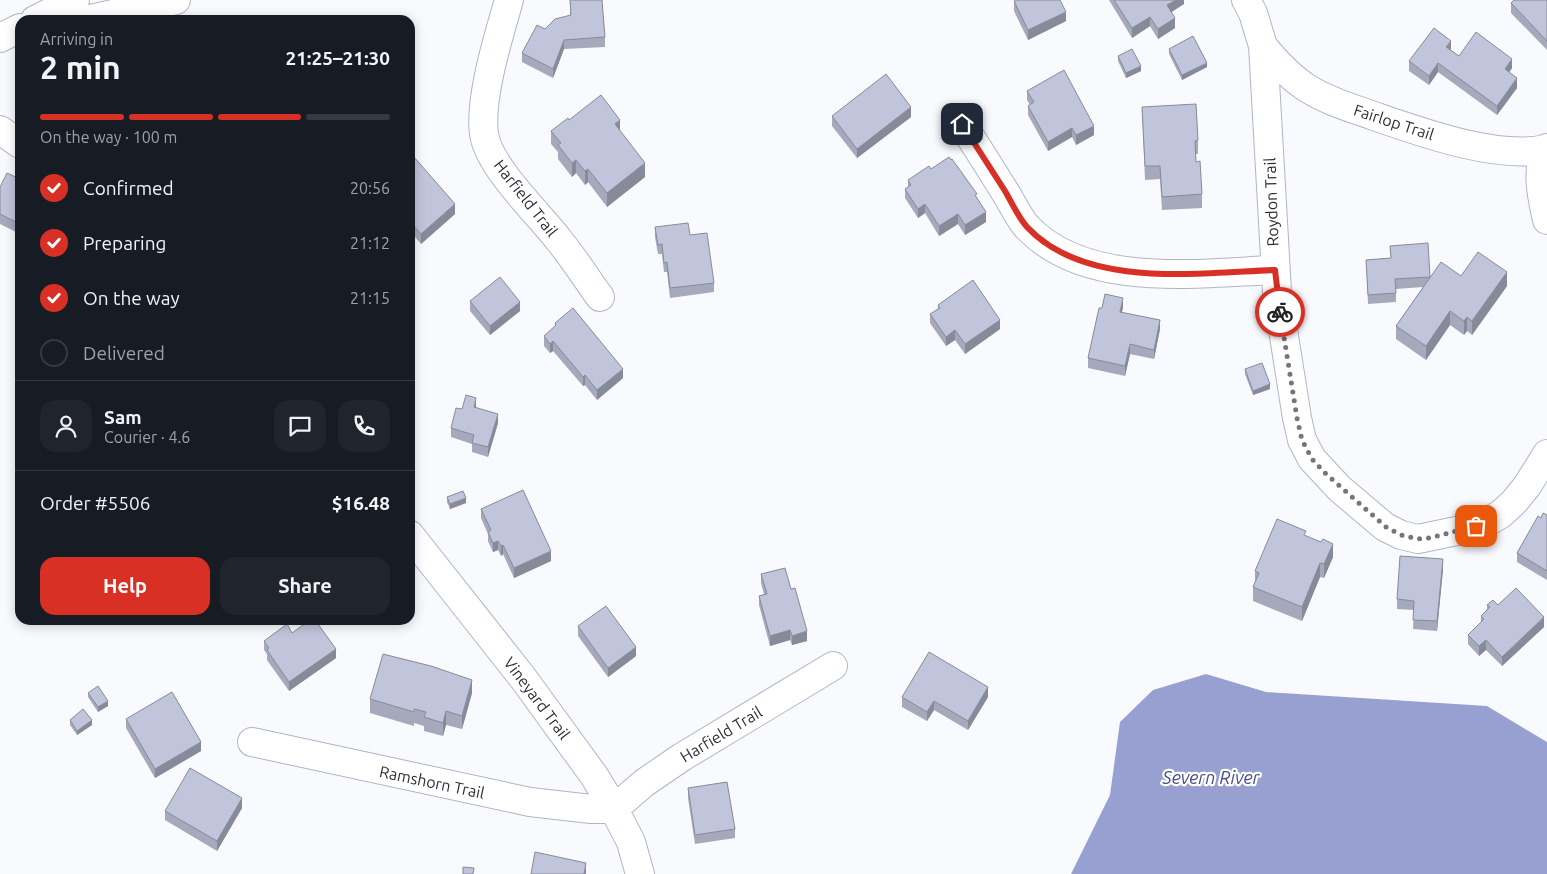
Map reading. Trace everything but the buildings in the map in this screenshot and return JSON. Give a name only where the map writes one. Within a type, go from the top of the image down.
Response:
[{"type":"street","points":[[45,15],[76,0]]},
{"type":"street","points":[[108,15],[176,0]]},
{"type":"street","name":"Harfield Trail","points":[[510,0],[494,56],[484,108],[484,134],[493,159],[558,239],[600,297]]},
{"type":"street","name":"Roydon Trail","points":[[1246,0],[1253,13],[1263,46],[1275,270],[1297,418],[1302,440],[1312,459],[1340,489],[1386,527],[1401,535],[1418,539],[1466,529],[1487,522],[1501,514],[1527,486],[1547,454]]},
{"type":"street","points":[[0,38],[15,30]]},
{"type":"street","points":[[0,38],[15,36]]},
{"type":"street","name":"Fairlop Trail","points":[[1263,46],[1292,77],[1303,85],[1328,99],[1350,108],[1409,128],[1459,142],[1518,152],[1546,149]]},
{"type":"street","points":[[962,124],[1026,226],[1049,246],[1075,259],[1106,268],[1160,274],[1275,270]]},
{"type":"street","points":[[0,130],[15,140]]},
{"type":"street","points":[[1546,149],[1540,172],[1540,191],[1547,220]]},
{"type":"street","name":"Vineyard Trail","points":[[415,541],[523,678],[595,777],[631,842],[640,874]]},
{"type":"street","name":"Harfield Trail","points":[[614,809],[644,783],[682,757],[833,666]]},
{"type":"street","name":"Ramshorn Trail","points":[[252,742],[397,775],[530,802],[591,809],[614,809]]},
{"type":"water","name":"Severn River","points":[[1206,674],[1266,692],[1487,706],[1547,742],[1547,874],[1071,874],[1110,795],[1120,722],[1153,690]]},
{"type":"way so far","points":[[1280,312],[1297,418],[1302,440],[1312,459],[1340,489],[1386,527],[1401,535],[1418,539],[1430,538],[1476,526]]},
{"type":"route","points":[[962,124],[1026,226],[1049,246],[1075,259],[1106,268],[1160,274],[1275,270],[1280,312]]}]
